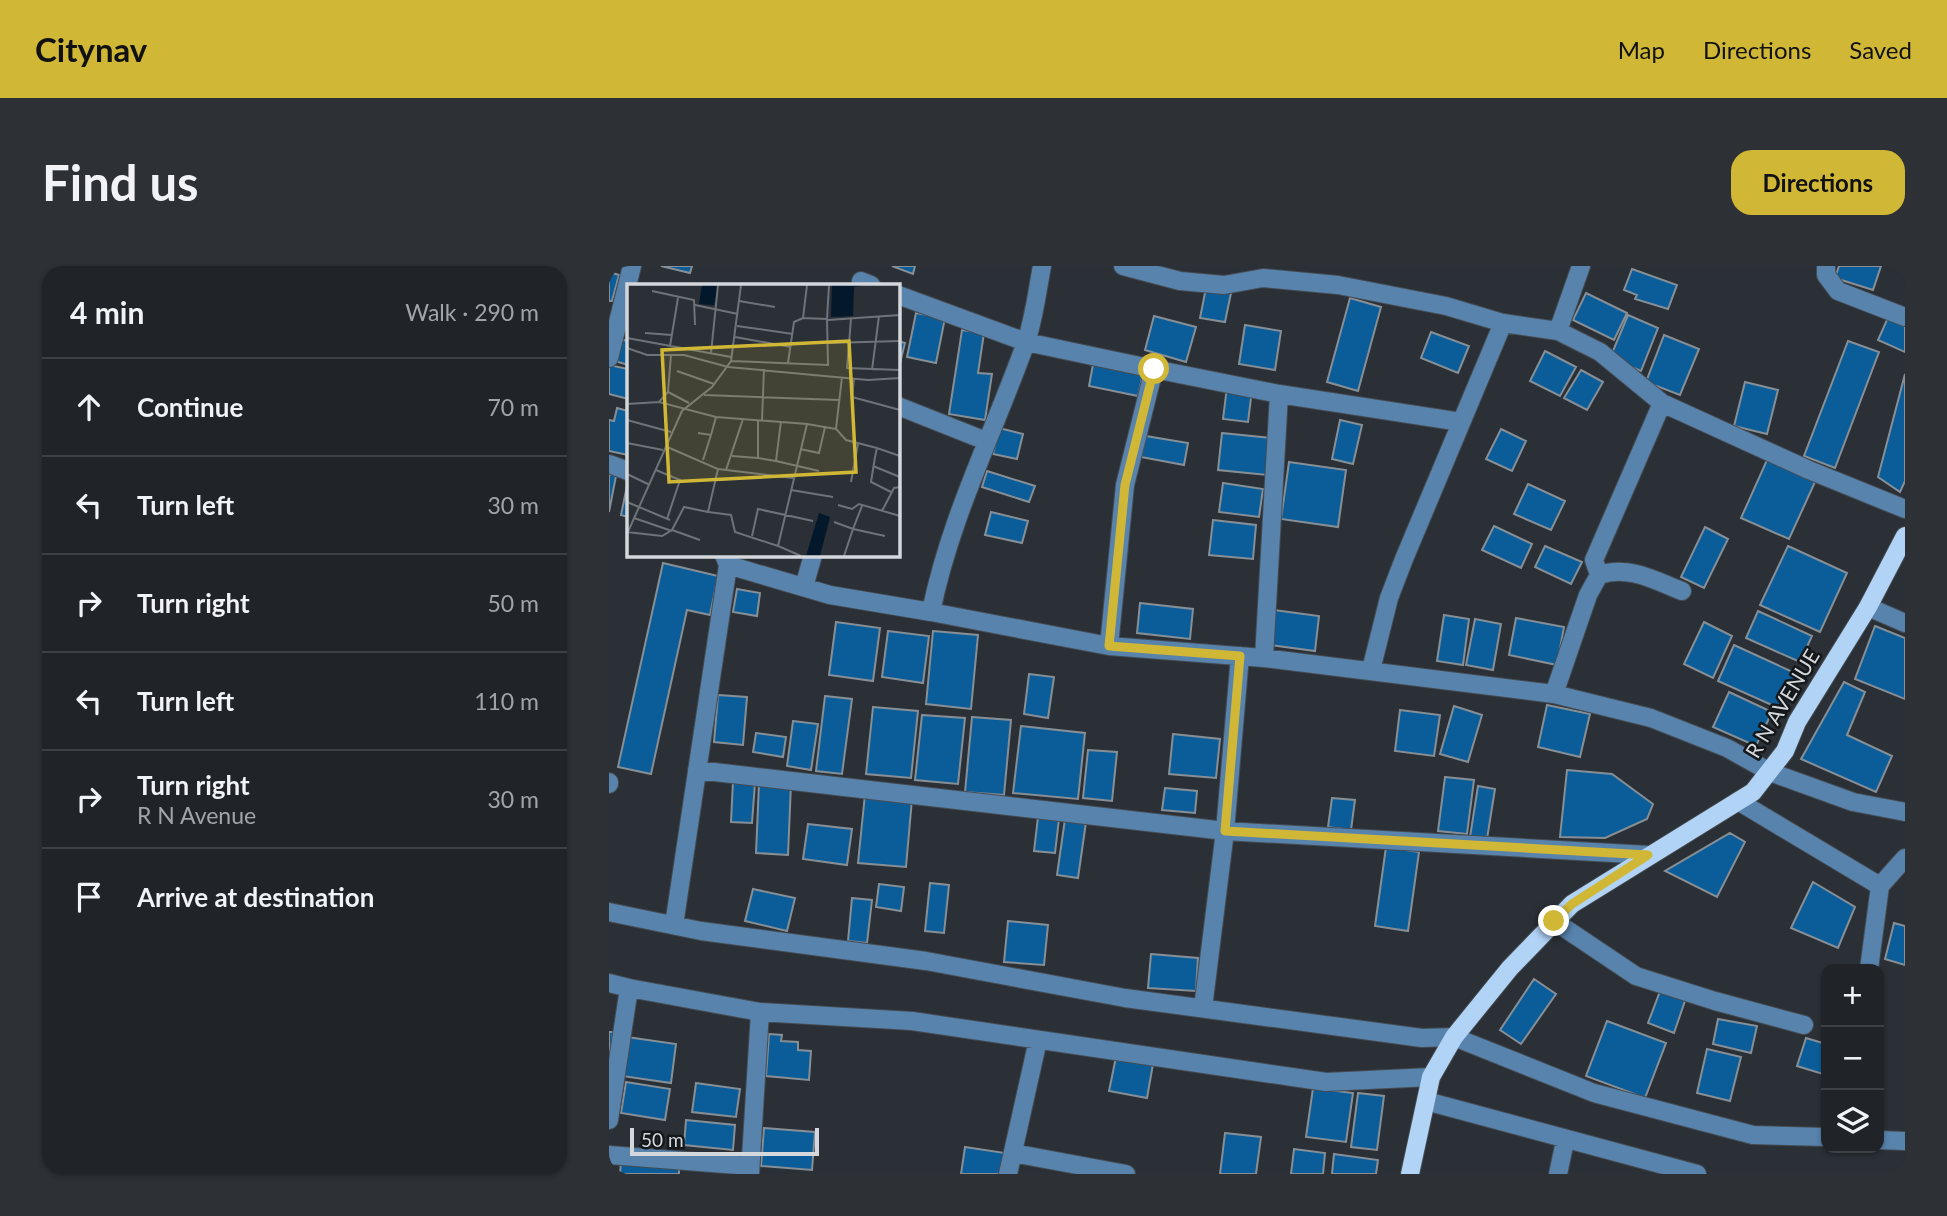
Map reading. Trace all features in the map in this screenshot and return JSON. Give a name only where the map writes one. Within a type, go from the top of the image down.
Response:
[{"type":"main road","name":"R N AVENUE","points":[[1410,1174],[1431,1077],[1454,1037],[1510,968],[1572,904],[1753,792],[1785,751],[1797,722],[1868,607],[1905,536]]},
{"type":"street","points":[[628,284],[632,266]]},
{"type":"street","points":[[931,612],[940,568],[986,441],[1026,342],[1042,266]]},
{"type":"street","points":[[1123,266],[1182,273],[1224,285],[1263,278],[1338,285],[1446,306],[1503,323],[1558,331],[1600,352],[1662,403],[1809,470],[1905,509]]},
{"type":"street","points":[[1558,331],[1581,266]]},
{"type":"street","points":[[1826,266],[1826,275],[1838,291],[1905,317]]},
{"type":"street","points":[[609,358],[627,286]]},
{"type":"street","points":[[899,295],[1026,342],[1279,394],[1461,422]]},
{"type":"street","points":[[1371,670],[1389,598],[1503,323]]},
{"type":"street","points":[[1109,646],[1125,485],[1154,369]]},
{"type":"street","points":[[1264,657],[1279,394]]},
{"type":"street","points":[[1554,694],[1588,595],[1598,575],[1594,560],[1662,403]]},
{"type":"street","points":[[899,406],[986,441]]},
{"type":"street","points":[[609,464],[627,471]]},
{"type":"street","points":[[804,587],[813,556]]},
{"type":"street","points":[[674,925],[726,560],[830,595],[1109,646],[1264,657],[1554,694],[1651,718],[1727,748],[1770,772],[1853,802],[1905,812]]},
{"type":"street","points":[[1598,575],[1613,570],[1630,571],[1682,591]]},
{"type":"street","points":[[1868,607],[1905,623]]},
{"type":"street","points":[[1203,1008],[1225,831],[1240,656]]},
{"type":"street","points":[[697,770],[1225,831],[1648,855]]},
{"type":"street","points":[[1738,801],[1880,886]]},
{"type":"street","points":[[1869,964],[1880,886],[1905,858]]},
{"type":"street","points":[[609,912],[674,925],[926,961],[1125,998],[1422,1038],[1454,1037],[1594,1093],[1753,1135],[1821,1137]]},
{"type":"street","points":[[1554,921],[1636,975],[1715,1001],[1804,1025]]},
{"type":"street","points":[[609,983],[760,1012],[912,1021],[1326,1082],[1431,1077]]},
{"type":"street","points":[[609,1119],[629,988]]},
{"type":"street","points":[[609,1155],[750,1170],[760,1012]]},
{"type":"street","points":[[1009,1174],[1038,1041]]},
{"type":"street","points":[[1426,1101],[1565,1141],[1697,1174]]},
{"type":"street","points":[[1884,1140],[1905,1141]]},
{"type":"street","points":[[1558,1174],[1565,1141]]},
{"type":"street","points":[[1013,1153],[1126,1174]]},
{"type":"building","points":[[661,266],[692,266],[690,273]]},
{"type":"building","points":[[892,266],[915,266],[913,274]]},
{"type":"building","points":[[1839,266],[1881,266],[1873,290],[1835,278]]},
{"type":"building","points":[[1632,269],[1677,285],[1668,309],[1635,299],[1637,295],[1624,290]]},
{"type":"building","points":[[609,272],[619,275],[612,301],[609,301]]},
{"type":"building","points":[[1206,288],[1231,293],[1225,322],[1200,318]]},
{"type":"building","points":[[1586,293],[1627,313],[1614,340],[1573,320]]},
{"type":"building","points":[[1350,298],[1381,307],[1358,391],[1327,382]]},
{"type":"building","points":[[916,313],[945,318],[936,363],[907,357]]},
{"type":"building","points":[[1890,313],[1905,320],[1905,352],[1878,340]]},
{"type":"building","points":[[1628,315],[1658,328],[1641,371],[1610,358]]},
{"type":"building","points":[[1154,316],[1196,327],[1186,362],[1145,350]]},
{"type":"building","points":[[1245,325],[1281,331],[1275,370],[1239,364]]},
{"type":"building","points":[[962,330],[984,333],[978,373],[992,374],[985,420],[949,414]]},
{"type":"building","points":[[1431,332],[1469,346],[1458,373],[1421,358]]},
{"type":"building","points":[[1664,335],[1699,349],[1680,395],[1646,382]]},
{"type":"building","points":[[620,339],[627,341],[627,365],[615,361]]},
{"type":"building","points":[[899,341],[905,343],[899,367]]},
{"type":"building","points":[[1848,341],[1879,352],[1835,468],[1804,456]]},
{"type":"building","points":[[1545,351],[1576,367],[1560,396],[1530,381]]},
{"type":"building","points":[[1094,359],[1144,369],[1138,396],[1089,386]]},
{"type":"building","points":[[609,365],[627,369],[627,399],[609,394]]},
{"type":"building","points":[[1581,370],[1603,382],[1587,410],[1564,398]]},
{"type":"building","points":[[1905,374],[1905,481],[1900,492],[1878,477]]},
{"type":"building","points":[[1745,382],[1778,390],[1767,434],[1734,426]]},
{"type":"building","points":[[1227,387],[1252,390],[1248,422],[1223,419]]},
{"type":"building","points":[[617,408],[627,411],[627,455],[609,451],[609,420],[614,421]]},
{"type":"building","points":[[1340,420],[1362,425],[1353,464],[1332,459]]},
{"type":"building","points":[[999,428],[1023,434],[1017,459],[993,454]]},
{"type":"building","points":[[1501,429],[1526,441],[1512,471],[1486,459]]},
{"type":"building","points":[[1222,433],[1271,438],[1267,475],[1218,470]]},
{"type":"building","points":[[1146,436],[1188,443],[1184,465],[1141,457]]},
{"type":"building","points":[[1767,460],[1815,482],[1789,539],[1741,518]]},
{"type":"building","points":[[1289,462],[1346,470],[1338,527],[1281,519]]},
{"type":"building","points":[[987,471],[1035,486],[1029,502],[982,487]]},
{"type":"building","points":[[609,474],[616,476],[609,512]]},
{"type":"building","points":[[1223,483],[1263,489],[1259,517],[1219,512]]},
{"type":"building","points":[[1528,484],[1565,501],[1551,530],[1514,514]]},
{"type":"building","points":[[627,486],[627,517],[621,515]]},
{"type":"building","points":[[991,512],[1028,521],[1022,543],[985,535]]},
{"type":"building","points":[[1213,520],[1256,525],[1253,559],[1209,555]]},
{"type":"building","points":[[1494,526],[1532,544],[1521,568],[1482,550]]},
{"type":"building","points":[[1705,527],[1728,539],[1704,588],[1681,577]]},
{"type":"building","points":[[1545,546],[1582,562],[1571,584],[1535,567]]},
{"type":"building","points":[[1788,546],[1847,573],[1820,632],[1760,605]]},
{"type":"building","points":[[663,563],[718,576],[710,615],[687,610],[651,774],[618,767]]},
{"type":"building","points":[[737,589],[760,593],[757,616],[733,612]]},
{"type":"building","points":[[1140,603],[1193,609],[1190,639],[1137,633]]},
{"type":"building","points":[[1274,610],[1319,616],[1315,651],[1270,645]]},
{"type":"building","points":[[1758,611],[1812,636],[1800,662],[1746,638]]},
{"type":"building","points":[[1444,615],[1469,619],[1463,665],[1437,661]]},
{"type":"building","points":[[1516,618],[1564,627],[1557,665],[1509,655]]},
{"type":"building","points":[[1475,619],[1501,624],[1493,670],[1466,665]]},
{"type":"building","points":[[836,622],[880,628],[873,681],[829,675]]},
{"type":"building","points":[[1704,622],[1732,636],[1713,678],[1684,664]]},
{"type":"building","points":[[1875,626],[1905,638],[1905,699],[1855,679]]},
{"type":"building","points":[[888,631],[929,636],[923,683],[882,677]]},
{"type":"building","points":[[933,631],[978,635],[971,709],[926,704]]},
{"type":"building","points":[[1734,645],[1797,674],[1781,709],[1718,681]]},
{"type":"building","points":[[1029,674],[1054,677],[1048,718],[1024,714]]},
{"type":"building","points":[[1844,682],[1865,692],[1847,735],[1892,756],[1876,792],[1801,759]]},
{"type":"building","points":[[1729,692],[1772,712],[1756,746],[1713,727]]},
{"type":"building","points":[[718,695],[747,697],[743,745],[714,742]]},
{"type":"building","points":[[825,696],[852,699],[842,774],[816,771]]},
{"type":"building","points":[[1547,705],[1590,714],[1580,757],[1538,747]]},
{"type":"building","points":[[1454,706],[1482,715],[1468,762],[1440,754]]},
{"type":"building","points":[[873,707],[918,711],[911,778],[866,774]]},
{"type":"building","points":[[1400,710],[1440,715],[1434,756],[1395,751]]},
{"type":"building","points":[[922,715],[965,718],[958,784],[915,780]]},
{"type":"building","points":[[972,717],[1011,720],[1004,795],[965,792]]},
{"type":"building","points":[[793,721],[818,724],[811,770],[787,766]]},
{"type":"building","points":[[1021,726],[1085,733],[1078,799],[1013,793]]},
{"type":"building","points":[[756,733],[786,737],[783,757],[753,752]]},
{"type":"building","points":[[1173,734],[1220,739],[1216,778],[1169,774]]},
{"type":"building","points":[[1088,750],[1117,752],[1112,801],[1083,798]]},
{"type":"building","points":[[1567,770],[1612,774],[1653,804],[1647,819],[1605,838],[1560,837]]},
{"type":"building","points":[[1445,777],[1474,780],[1467,834],[1438,831]]},
{"type":"building","points":[[733,781],[755,783],[752,823],[731,822]]},
{"type":"building","points":[[759,783],[791,784],[788,855],[756,853]]},
{"type":"building","points":[[1478,786],[1495,789],[1487,839],[1470,837]]},
{"type":"building","points":[[1165,788],[1197,791],[1195,813],[1162,810]]},
{"type":"building","points":[[865,794],[912,799],[906,867],[858,863]]},
{"type":"building","points":[[1332,798],[1355,800],[1351,830],[1328,827]]},
{"type":"building","points":[[1038,817],[1059,819],[1055,853],[1034,851]]},
{"type":"building","points":[[1065,819],[1086,822],[1078,878],[1057,875]]},
{"type":"building","points":[[808,824],[852,829],[847,865],[803,859]]},
{"type":"building","points":[[1730,833],[1745,842],[1717,897],[1665,871]]},
{"type":"building","points":[[1386,847],[1419,852],[1408,931],[1375,926]]},
{"type":"building","points":[[1813,882],[1855,907],[1838,948],[1791,928]]},
{"type":"building","points":[[930,883],[949,885],[944,933],[925,931]]},
{"type":"building","points":[[879,884],[904,887],[901,911],[876,907]]},
{"type":"building","points":[[753,889],[795,898],[787,931],[745,921]]},
{"type":"building","points":[[852,898],[872,900],[867,943],[848,941]]},
{"type":"building","points":[[1008,921],[1048,925],[1044,965],[1004,962]]},
{"type":"building","points":[[1894,923],[1905,926],[1905,965],[1885,959]]},
{"type":"building","points":[[1151,954],[1198,958],[1196,991],[1148,988]]},
{"type":"building","points":[[1534,979],[1556,994],[1521,1044],[1500,1030]]},
{"type":"building","points":[[1662,986],[1687,995],[1674,1033],[1648,1023]]},
{"type":"building","points":[[1718,1019],[1757,1026],[1751,1053],[1713,1044]]},
{"type":"building","points":[[1607,1021],[1666,1043],[1645,1098],[1586,1076]]},
{"type":"building","points":[[609,1032],[613,1032],[610,1059],[609,1059]]},
{"type":"building","points":[[769,1034],[782,1035],[781,1041],[798,1042],[798,1050],[811,1051],[809,1080],[766,1076]]},
{"type":"building","points":[[627,1037],[676,1044],[671,1083],[622,1076]]},
{"type":"building","points":[[1806,1038],[1821,1042],[1821,1073],[1797,1066]]},
{"type":"building","points":[[1707,1049],[1741,1057],[1730,1101],[1697,1093]]},
{"type":"building","points":[[1116,1057],[1153,1064],[1147,1098],[1109,1091]]},
{"type":"building","points":[[626,1082],[670,1089],[665,1120],[621,1113]]},
{"type":"building","points":[[696,1083],[740,1089],[736,1117],[692,1112]]},
{"type":"building","points":[[1313,1088],[1353,1093],[1346,1142],[1306,1137]]},
{"type":"building","points":[[1358,1093],[1384,1096],[1377,1150],[1351,1147]]},
{"type":"building","points":[[686,1120],[735,1125],[733,1150],[684,1145]]},
{"type":"building","points":[[764,1128],[815,1132],[812,1170],[761,1166]]},
{"type":"building","points":[[1225,1133],[1261,1137],[1256,1174],[1220,1174]]},
{"type":"building","points":[[965,1147],[1005,1153],[1002,1174],[961,1174]]},
{"type":"building","points":[[1294,1149],[1325,1153],[1323,1174],[1291,1174]]},
{"type":"building","points":[[1334,1154],[1378,1160],[1376,1174],[1332,1174]]},
{"type":"building","points":[[621,1161],[679,1164],[679,1174],[620,1174]]},
{"type":"route","points":[[1154,369],[1125,485],[1109,646],[1240,656],[1225,831],[1648,855],[1572,904],[1554,921]]}]
